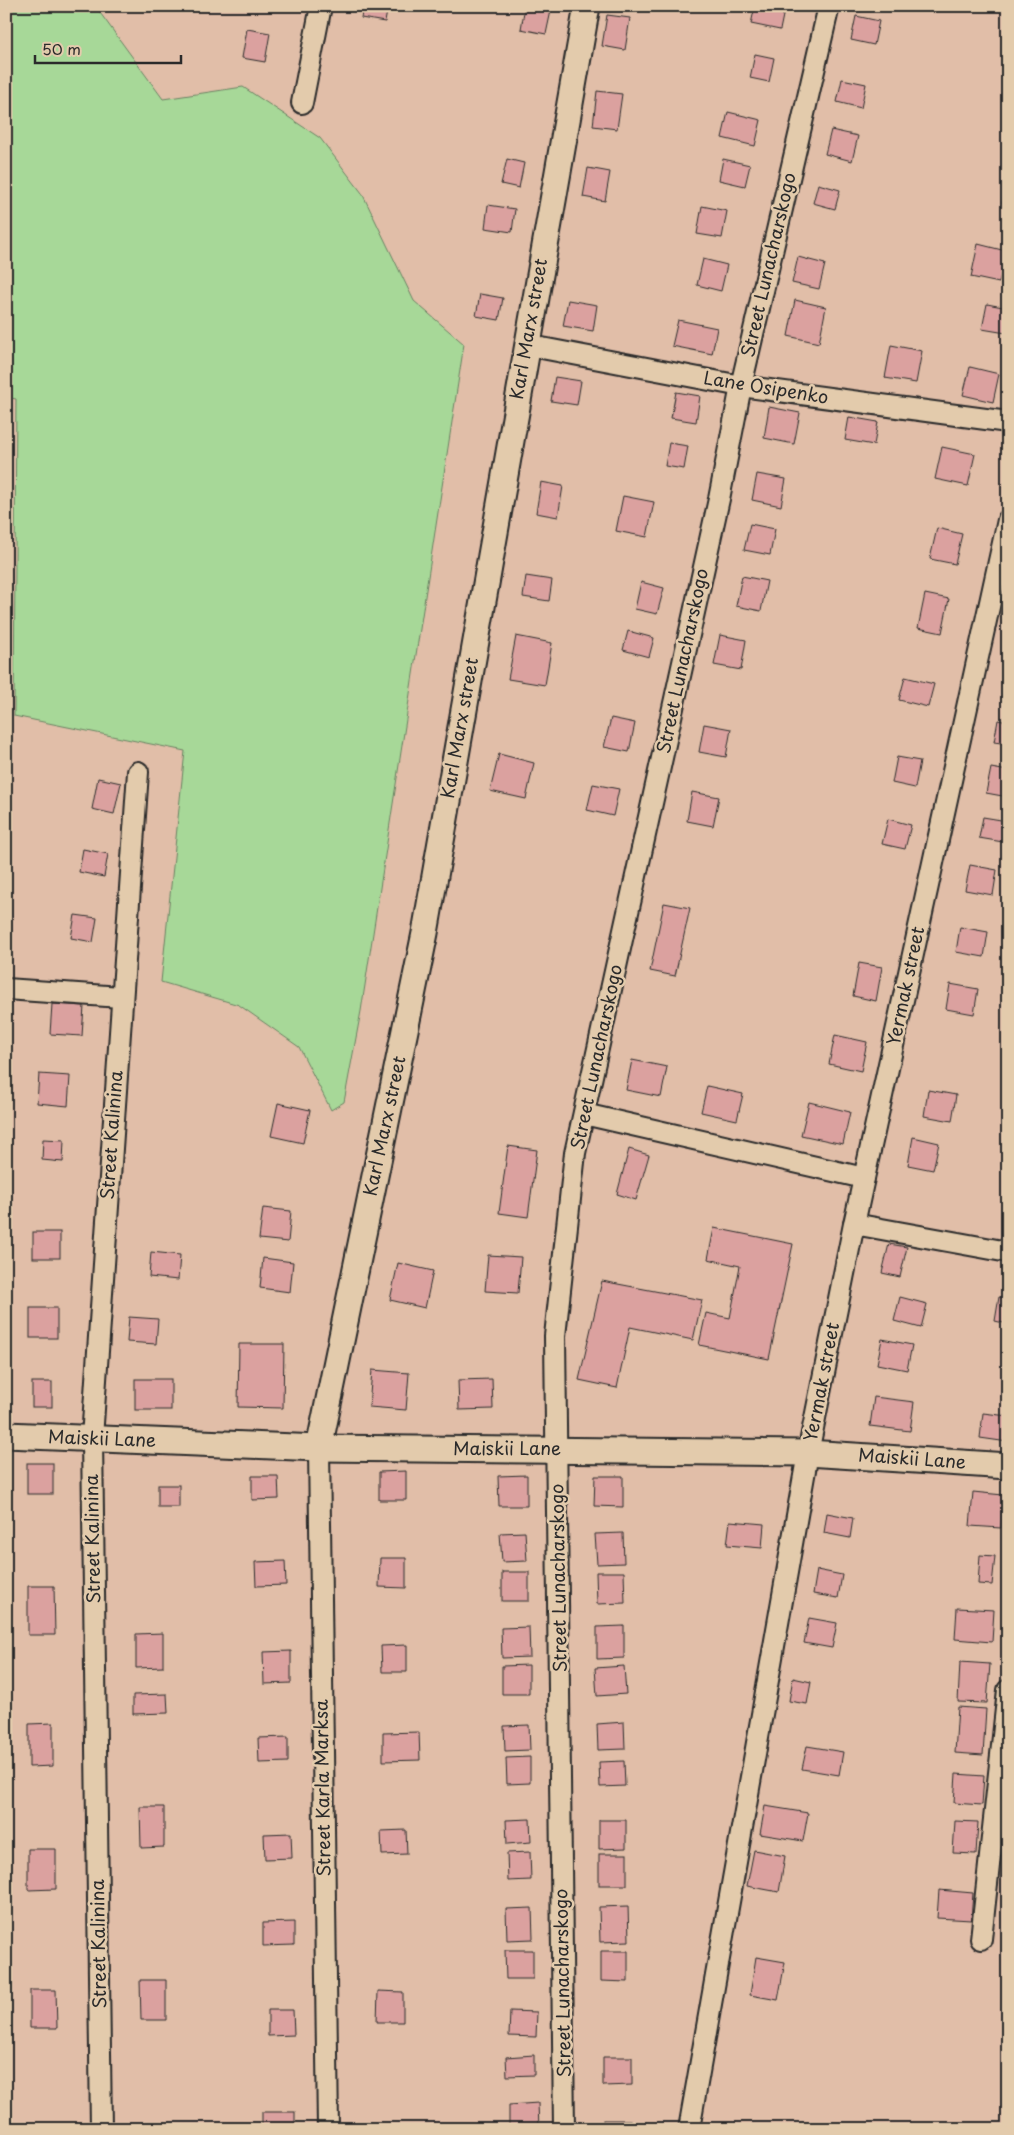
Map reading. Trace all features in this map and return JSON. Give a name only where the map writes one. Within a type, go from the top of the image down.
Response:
[{"type":"main road","name":"Karl Marx street","points":[[319,1448],[425,933],[526,345],[587,6]]},
{"type":"main road","name":"Maiskii Lane","points":[[6,1435],[319,1448],[808,1453],[1008,1466]]},
{"type":"street","points":[[302,103],[321,6]]},
{"type":"street","name":"Street Lunacharskogo","points":[[564,2129],[558,1449],[555,1336],[575,1153],[719,499],[741,386],[828,6]]},
{"type":"street","name":"Lane Osipenko","points":[[526,345],[741,386],[1008,422]]},
{"type":"street","name":"Yermak street","points":[[690,2129],[808,1453],[854,1224],[1008,520]]},
{"type":"street","name":"Street Kalinina","points":[[101,2129],[92,1438],[138,772]]},
{"type":"street","points":[[6,989],[121,997]]},
{"type":"street","points":[[584,1114],[864,1178]]},
{"type":"street","points":[[854,1224],[1008,1252]]},
{"type":"street","name":"Street Karla Marksa","points":[[319,1448],[328,2129]]},
{"type":"street","points":[[980,1939],[1008,1690]]},
{"type":"green space","points":[[6,6],[95,6],[163,99],[243,87],[320,138],[362,193],[414,301],[464,344],[361,1011],[344,1102],[331,1110],[299,1047],[239,1005],[161,982],[185,751],[14,716],[16,399],[6,397]]},
{"type":"building","points":[[363,6],[388,6],[385,22],[361,18]]},
{"type":"building","points":[[525,6],[552,6],[546,34],[521,29]]},
{"type":"building","points":[[755,6],[785,6],[780,30],[751,24]]},
{"type":"building","points":[[607,15],[630,18],[625,50],[602,46]]},
{"type":"building","points":[[856,16],[879,21],[874,45],[851,40]]},
{"type":"building","points":[[247,29],[270,33],[265,62],[242,58]]},
{"type":"building","points":[[755,54],[774,58],[769,82],[750,78]]},
{"type":"building","points":[[842,79],[866,84],[861,108],[837,102]]},
{"type":"building","points":[[597,91],[622,94],[617,129],[593,126]]},
{"type":"building","points":[[728,112],[761,120],[755,146],[722,138]]},
{"type":"building","points":[[831,130],[858,136],[852,161],[825,154]]},
{"type":"building","points":[[507,159],[524,163],[519,188],[501,184]]},
{"type":"building","points":[[723,159],[750,165],[745,186],[719,180]]},
{"type":"building","points":[[588,168],[610,172],[605,201],[583,197]]},
{"type":"building","points":[[1008,178],[1008,204],[1002,203]]},
{"type":"building","points":[[818,184],[840,190],[835,209],[813,203]]},
{"type":"building","points":[[488,205],[515,209],[512,232],[485,228]]},
{"type":"building","points":[[702,206],[727,211],[722,238],[697,234]]},
{"type":"building","points":[[978,244],[1006,251],[999,283],[971,277]]},
{"type":"building","points":[[798,257],[825,264],[819,289],[792,283]]},
{"type":"building","points":[[703,259],[727,265],[721,291],[697,285]]},
{"type":"building","points":[[480,294],[503,298],[499,320],[476,316]]},
{"type":"building","points":[[568,300],[597,305],[593,331],[563,326]]},
{"type":"building","points":[[795,300],[826,307],[819,343],[788,336]]},
{"type":"building","points":[[987,304],[1008,308],[1006,333],[982,329]]},
{"type":"building","points":[[678,320],[717,328],[712,354],[672,346]]},
{"type":"building","points":[[891,345],[922,351],[916,383],[885,378]]},
{"type":"building","points":[[970,367],[999,374],[993,402],[963,395]]},
{"type":"building","points":[[555,377],[581,381],[577,405],[551,401]]},
{"type":"building","points":[[676,392],[700,396],[696,422],[671,418]]},
{"type":"building","points":[[769,407],[800,413],[794,444],[764,438]]},
{"type":"building","points":[[849,417],[878,422],[874,445],[845,440]]},
{"type":"building","points":[[669,443],[688,446],[684,469],[665,466]]},
{"type":"building","points":[[942,447],[975,454],[968,486],[935,479]]},
{"type":"building","points":[[757,474],[786,479],[781,506],[752,500]]},
{"type":"building","points":[[541,482],[563,486],[558,517],[536,513]]},
{"type":"building","points":[[623,496],[654,502],[647,537],[616,531]]},
{"type":"building","points":[[750,524],[775,529],[770,555],[744,550]]},
{"type":"building","points":[[937,528],[962,534],[955,564],[930,559]]},
{"type":"building","points":[[526,576],[552,580],[549,601],[523,597]]},
{"type":"building","points":[[742,576],[767,581],[761,611],[736,606]]},
{"type":"building","points":[[641,582],[664,588],[657,614],[635,609]]},
{"type":"building","points":[[925,594],[949,599],[942,633],[918,628]]},
{"type":"building","points":[[628,631],[654,638],[649,657],[623,650]]},
{"type":"building","points":[[720,635],[746,640],[741,670],[714,665]]},
{"type":"building","points":[[516,636],[552,643],[545,685],[508,679]]},
{"type":"building","points":[[905,677],[934,684],[928,707],[899,700]]},
{"type":"building","points":[[611,718],[635,723],[629,752],[604,747]]},
{"type":"building","points":[[998,720],[1008,722],[1008,744],[994,742]]},
{"type":"building","points":[[704,724],[731,729],[726,757],[699,752]]},
{"type":"building","points":[[499,754],[534,763],[526,799],[490,791]]},
{"type":"building","points":[[897,757],[920,761],[915,788],[892,783]]},
{"type":"building","points":[[991,768],[1008,771],[1008,797],[986,793]]},
{"type":"building","points":[[98,778],[121,783],[114,814],[92,809]]},
{"type":"building","points":[[593,784],[619,789],[613,816],[587,810]]},
{"type":"building","points":[[692,792],[719,797],[713,826],[687,821]]},
{"type":"building","points":[[983,817],[1007,821],[1003,842],[979,838]]},
{"type":"building","points":[[888,819],[911,825],[905,849],[882,844]]},
{"type":"building","points":[[83,849],[108,854],[104,877],[79,872]]},
{"type":"building","points":[[970,865],[997,870],[993,895],[965,890]]},
{"type":"building","points":[[664,903],[690,908],[675,976],[650,971]]},
{"type":"building","points":[[75,915],[97,918],[93,942],[71,938]]},
{"type":"building","points":[[960,927],[988,932],[984,957],[956,952]]},
{"type":"building","points":[[859,963],[882,967],[876,1001],[853,996]]},
{"type":"building","points":[[950,984],[978,989],[974,1014],[946,1009]]},
{"type":"building","points":[[52,1004],[84,1006],[82,1036],[50,1034]]},
{"type":"building","points":[[835,1035],[867,1042],[861,1071],[829,1064]]},
{"type":"building","points":[[632,1060],[667,1067],[661,1097],[626,1090]]},
{"type":"building","points":[[39,1074],[70,1076],[68,1106],[37,1103]]},
{"type":"building","points":[[707,1086],[743,1094],[737,1120],[701,1112]]},
{"type":"building","points":[[928,1090],[956,1095],[952,1121],[924,1116]]},
{"type":"building","points":[[809,1102],[850,1112],[843,1144],[801,1135]]},
{"type":"building","points":[[278,1103],[310,1110],[303,1143],[271,1136]]},
{"type":"building","points":[[913,1137],[939,1143],[933,1170],[908,1165]]},
{"type":"building","points":[[43,1139],[64,1140],[63,1162],[42,1160]]},
{"type":"building","points":[[508,1146],[537,1150],[528,1217],[499,1213]]},
{"type":"building","points":[[629,1149],[649,1155],[636,1200],[617,1194]]},
{"type":"building","points":[[263,1208],[291,1211],[288,1242],[259,1239]]},
{"type":"building","points":[[714,1228],[793,1244],[769,1359],[699,1345],[706,1313],[730,1318],[740,1266],[708,1259]]},
{"type":"building","points":[[33,1232],[60,1232],[60,1258],[33,1258]]},
{"type":"building","points":[[889,1244],[907,1247],[900,1277],[882,1273]]},
{"type":"building","points":[[151,1252],[180,1255],[178,1280],[149,1277]]},
{"type":"building","points":[[488,1255],[521,1257],[518,1293],[485,1291]]},
{"type":"building","points":[[263,1258],[293,1262],[290,1292],[260,1288]]},
{"type":"building","points":[[398,1263],[433,1271],[425,1308],[390,1300]]},
{"type":"building","points":[[602,1281],[702,1300],[693,1340],[630,1327],[617,1388],[579,1380]]},
{"type":"building","points":[[900,1297],[927,1304],[921,1328],[894,1321]]},
{"type":"building","points":[[999,1297],[1008,1299],[1008,1324],[995,1321]]},
{"type":"building","points":[[30,1308],[57,1308],[57,1338],[30,1338]]},
{"type":"building","points":[[129,1317],[158,1319],[156,1344],[127,1342]]},
{"type":"building","points":[[882,1339],[912,1345],[907,1370],[877,1364]]},
{"type":"building","points":[[239,1344],[284,1344],[283,1408],[238,1407]]},
{"type":"building","points":[[372,1370],[409,1373],[406,1410],[369,1407]]},
{"type":"building","points":[[135,1379],[171,1379],[171,1410],[135,1410]]},
{"type":"building","points":[[492,1379],[493,1409],[459,1410],[458,1380]]},
{"type":"building","points":[[32,1382],[52,1382],[52,1407],[32,1407]]},
{"type":"building","points":[[874,1397],[914,1402],[910,1431],[870,1426]]},
{"type":"building","points":[[983,1413],[1008,1416],[1008,1442],[980,1438]]},
{"type":"building","points":[[27,1463],[53,1463],[53,1494],[27,1494]]},
{"type":"building","points":[[406,1471],[406,1500],[379,1500],[379,1472]]},
{"type":"building","points":[[527,1475],[527,1506],[499,1506],[498,1476]]},
{"type":"building","points":[[252,1476],[278,1476],[279,1499],[252,1500]]},
{"type":"building","points":[[595,1476],[623,1476],[623,1507],[594,1506]]},
{"type":"building","points":[[158,1485],[179,1485],[179,1507],[158,1507]]},
{"type":"building","points":[[973,1492],[1003,1495],[1001,1528],[970,1526]]},
{"type":"building","points":[[827,1513],[853,1518],[850,1538],[824,1533]]},
{"type":"building","points":[[730,1521],[764,1524],[762,1548],[727,1545]]},
{"type":"building","points":[[525,1532],[527,1561],[502,1562],[500,1533]]},
{"type":"building","points":[[623,1533],[624,1563],[597,1564],[595,1534]]},
{"type":"building","points":[[980,1555],[995,1556],[992,1585],[978,1584]]},
{"type":"building","points":[[380,1558],[406,1558],[406,1588],[379,1587]]},
{"type":"building","points":[[285,1561],[286,1585],[256,1586],[255,1562]]},
{"type":"building","points":[[817,1570],[842,1575],[838,1598],[813,1594]]},
{"type":"building","points":[[502,1572],[529,1572],[529,1601],[502,1601]]},
{"type":"building","points":[[596,1572],[624,1572],[625,1603],[597,1604]]},
{"type":"building","points":[[28,1586],[54,1586],[55,1635],[28,1635]]},
{"type":"building","points":[[957,1608],[994,1610],[992,1642],[955,1639]]},
{"type":"building","points":[[809,1618],[837,1623],[832,1648],[804,1643]]},
{"type":"building","points":[[624,1626],[624,1658],[597,1659],[597,1627]]},
{"type":"building","points":[[529,1627],[530,1657],[502,1658],[501,1628]]},
{"type":"building","points":[[163,1633],[163,1667],[136,1668],[136,1634]]},
{"type":"building","points":[[407,1645],[407,1672],[382,1672],[381,1646]]},
{"type":"building","points":[[291,1651],[291,1683],[264,1684],[263,1652]]},
{"type":"building","points":[[960,1662],[990,1664],[987,1703],[958,1702]]},
{"type":"building","points":[[529,1665],[529,1694],[502,1694],[502,1666]]},
{"type":"building","points":[[624,1666],[626,1694],[597,1696],[595,1668]]},
{"type":"building","points":[[793,1678],[811,1682],[807,1704],[789,1701]]},
{"type":"building","points":[[167,1694],[168,1713],[133,1714],[133,1695]]},
{"type":"building","points":[[958,1707],[986,1709],[983,1755],[955,1753]]},
{"type":"building","points":[[624,1722],[625,1749],[598,1750],[597,1724]]},
{"type":"building","points":[[53,1723],[53,1766],[29,1767],[29,1724]]},
{"type":"building","points":[[529,1725],[530,1750],[505,1751],[504,1726]]},
{"type":"building","points":[[419,1732],[420,1760],[383,1761],[383,1733]]},
{"type":"building","points":[[288,1737],[288,1762],[259,1763],[258,1738]]},
{"type":"building","points":[[807,1746],[843,1752],[839,1775],[802,1769]]},
{"type":"building","points":[[530,1757],[530,1783],[507,1784],[506,1758]]},
{"type":"building","points":[[624,1761],[625,1786],[600,1787],[599,1762]]},
{"type":"building","points":[[956,1774],[984,1776],[982,1805],[954,1803]]},
{"type":"building","points":[[765,1806],[808,1813],[803,1841],[760,1834]]},
{"type":"building","points":[[140,1807],[164,1807],[164,1847],[141,1848]]},
{"type":"building","points":[[530,1819],[531,1842],[507,1844],[506,1820]]},
{"type":"building","points":[[599,1820],[626,1820],[626,1848],[599,1849]]},
{"type":"building","points":[[955,1821],[978,1822],[976,1854],[953,1853]]},
{"type":"building","points":[[406,1830],[407,1854],[382,1855],[381,1831]]},
{"type":"building","points":[[291,1833],[292,1858],[265,1859],[264,1834]]},
{"type":"building","points":[[28,1849],[56,1849],[56,1889],[28,1890]]},
{"type":"building","points":[[754,1850],[785,1856],[779,1892],[747,1886]]},
{"type":"building","points":[[530,1852],[531,1880],[508,1881],[507,1853]]},
{"type":"building","points":[[599,1854],[627,1854],[627,1885],[599,1885]]},
{"type":"building","points":[[939,1890],[973,1893],[971,1920],[937,1918]]},
{"type":"building","points":[[628,1906],[629,1941],[600,1942],[599,1907]]},
{"type":"building","points":[[532,1908],[533,1939],[507,1940],[506,1909]]},
{"type":"building","points":[[294,1922],[294,1945],[263,1946],[263,1923]]},
{"type":"building","points":[[505,1950],[533,1950],[533,1979],[506,1979]]},
{"type":"building","points":[[601,1951],[628,1951],[628,1982],[601,1981]]},
{"type":"building","points":[[756,1957],[785,1962],[778,2000],[750,1995]]},
{"type":"building","points":[[140,1980],[166,1980],[166,2020],[141,2020]]},
{"type":"building","points":[[30,1990],[56,1990],[57,2028],[30,2028]]},
{"type":"building","points":[[378,1991],[403,1992],[403,2022],[377,2022]]},
{"type":"building","points":[[268,2010],[293,2010],[294,2035],[268,2036]]},
{"type":"building","points":[[510,2011],[537,2012],[536,2037],[509,2036]]},
{"type":"building","points":[[534,2055],[534,2075],[507,2076],[506,2057]]},
{"type":"building","points":[[603,2057],[632,2057],[632,2085],[603,2086]]},
{"type":"building","points":[[538,2103],[539,2129],[509,2129],[509,2105]]},
{"type":"building","points":[[262,2112],[295,2112],[295,2129],[262,2129]]},
{"type":"building","points":[[603,2120],[631,2120],[631,2129],[603,2129]]}]
